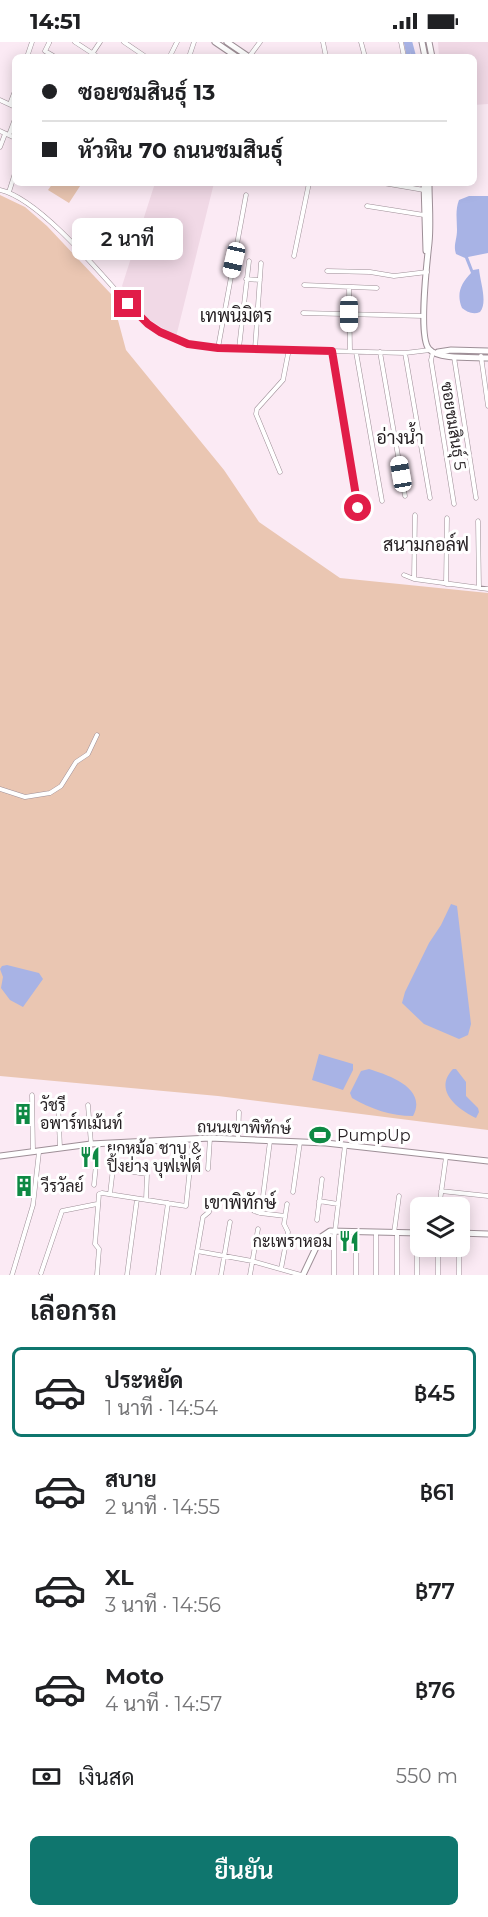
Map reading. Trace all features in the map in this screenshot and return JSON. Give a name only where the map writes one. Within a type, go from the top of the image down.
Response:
[{"type":"street","points":[[75,42],[91,54]]},
{"type":"street","points":[[124,42],[142,54]]},
{"type":"street","points":[[171,54],[176,42]]},
{"type":"street","points":[[215,42],[233,54]]},
{"type":"street","points":[[227,42],[245,54]]},
{"type":"street","points":[[0,147],[5,134]]},
{"type":"street","points":[[9,192],[12,182]]},
{"type":"street","points":[[294,256],[308,186]]},
{"type":"street","points":[[401,186],[424,190]]},
{"type":"street","points":[[424,186],[424,243],[427,256]]},
{"type":"street","points":[[429,186],[429,243],[424,316],[426,340],[432,351],[454,357],[484,358]]},
{"type":"street","points":[[0,190],[9,192],[31,205],[58,229],[148,324],[179,341],[196,346],[218,348],[405,353],[484,350],[488,406]]},
{"type":"street","points":[[218,348],[246,195]]},
{"type":"street","points":[[367,206],[424,215]]},
{"type":"street","points":[[239,348],[249,261]]},
{"type":"street","points":[[255,349],[261,263]]},
{"type":"street","points":[[327,271],[370,272],[394,276],[427,272]]},
{"type":"street","points":[[246,279],[260,280]]},
{"type":"street","points":[[304,285],[377,288]]},
{"type":"street","points":[[350,287],[350,351]]},
{"type":"street","points":[[303,313],[424,316]]},
{"type":"street","points":[[280,472],[256,414],[257,409],[283,380],[289,349]]},
{"type":"street","points":[[332,351],[358,508]]},
{"type":"street","name":"ซอยชมสินธุ์ 5","points":[[432,351],[431,360],[454,504]]},
{"type":"street","points":[[356,352],[382,501]]},
{"type":"street","points":[[380,352],[405,496]]},
{"type":"street","points":[[405,353],[430,498]]},
{"type":"street","points":[[454,357],[476,498]]},
{"type":"street","points":[[414,579],[416,515]]},
{"type":"street","points":[[446,584],[447,518]]},
{"type":"street","points":[[478,520],[479,588]]},
{"type":"street","points":[[404,574],[414,579],[488,589]]},
{"type":"street","points":[[0,789],[25,797],[50,793],[61,786],[76,762],[88,754],[97,735]]},
{"type":"street","points":[[12,1275],[33,1205],[36,1152],[32,1095]]},
{"type":"street","points":[[58,1101],[60,1148]]},
{"type":"street","points":[[88,1105],[91,1144]]},
{"type":"street","points":[[238,1139],[239,1112]]},
{"type":"street","points":[[208,1170],[210,1138]]},
{"type":"street","name":"ถนนเขาพิทักษ์","points":[[0,1156],[91,1144],[210,1138],[345,1145],[488,1161]]},
{"type":"street","points":[[97,1275],[99,1249],[95,1244],[99,1194],[186,1206],[193,1139]]},
{"type":"street","points":[[263,1196],[270,1141]]},
{"type":"street","points":[[110,1194],[116,1142]]},
{"type":"street","points":[[293,1192],[300,1142]]},
{"type":"street","points":[[94,1185],[98,1144]]},
{"type":"street","points":[[334,1275],[335,1231],[345,1145]]},
{"type":"street","points":[[440,1197],[446,1157]]},
{"type":"street","points":[[113,1169],[147,1174],[146,1200]]},
{"type":"street","points":[[317,1220],[322,1179]]},
{"type":"street","points":[[441,1191],[488,1196]]},
{"type":"street","points":[[397,1275],[395,1233],[399,1196]]},
{"type":"street","points":[[127,1275],[137,1199]]},
{"type":"street","points":[[193,1275],[203,1217],[208,1212],[211,1199]]},
{"type":"street","points":[[319,1201],[338,1204]]},
{"type":"street","points":[[41,1273],[62,1211],[97,1203]]},
{"type":"street","points":[[158,1275],[168,1203]]},
{"type":"street","points":[[281,1269],[288,1232],[284,1224],[287,1204]]},
{"type":"street","points":[[252,1208],[260,1213],[285,1216]]},
{"type":"street","points":[[221,1275],[230,1222]]},
{"type":"street","points":[[250,1275],[258,1229]]},
{"type":"street","points":[[197,1251],[252,1261],[302,1275],[321,1237],[327,1232],[410,1233]]},
{"type":"street","points":[[356,1232],[356,1275]]},
{"type":"street","points":[[376,1232],[376,1275]]},
{"type":"street","points":[[470,1233],[488,1234]]},
{"type":"street","points":[[417,1257],[417,1275]]},
{"type":"street","points":[[438,1257],[438,1275]]},
{"type":"street","points":[[459,1257],[459,1275]]},
{"type":"shaded area","points":[[438,42],[488,42],[488,104],[477,105],[477,54],[439,54]]},
{"type":"shaded area","points":[[51,186],[80,186],[69,203],[48,190]]},
{"type":"shaded area","points":[[154,186],[213,186],[176,337],[147,318],[122,286]]},
{"type":"shaded area","points":[[0,195],[25,207],[47,226],[111,294],[126,350],[224,470],[259,522],[340,578],[488,593],[488,1130],[218,1096],[0,1076]]},
{"type":"water","points":[[469,196],[488,196],[488,253],[468,257],[473,270],[479,269],[483,292],[482,308],[480,312],[475,313],[462,308],[460,303],[460,289],[471,273],[465,258],[456,254],[455,248],[459,200]]},
{"type":"water","points":[[451,904],[457,906],[471,1024],[468,1035],[459,1039],[424,1024],[402,1003],[429,943]]},
{"type":"water","points":[[7,965],[39,973],[43,979],[23,1007],[10,1000],[1,988],[3,977],[0,969]]},
{"type":"water","points":[[319,1054],[353,1064],[353,1070],[343,1090],[312,1080]]},
{"type":"water","points":[[369,1069],[395,1079],[411,1090],[416,1106],[413,1116],[381,1111],[352,1098],[350,1093],[361,1071]]},
{"type":"water","points":[[453,1069],[456,1069],[466,1082],[466,1096],[478,1108],[476,1118],[455,1104],[446,1091],[447,1077]]},
{"type":"waterway","points":[[406,42],[408,54]]},
{"type":"waterway","points":[[410,42],[413,54]]},
{"type":"place","name":"วัชรี อพาร์ทเม้นท์","points":[[23,1114]]},
{"type":"place","name":"PumpUp","points":[[320,1135]]},
{"type":"place","name":"ยกหม้อ ชาบู & ปิ้งย่าง บุฟเฟต์","points":[[90,1157]]},
{"type":"place","name":"วีรวัลย์","points":[[24,1186]]},
{"type":"place","name":"กะเพราหอม","points":[[349,1241]]},
{"type":"district","name":"เทพนิมิตร","points":[[236,316]]},
{"type":"district","name":"อ่างน้ำ","points":[[400,438]]},
{"type":"district","name":"สนามกอล์ฟ","points":[[426,545]]},
{"type":"district","name":"เขาพิทักษ์","points":[[240,1203]]},
{"type":"route","points":[[128,304],[148,324],[160,332],[188,344],[218,348],[332,351],[358,508]]}]
